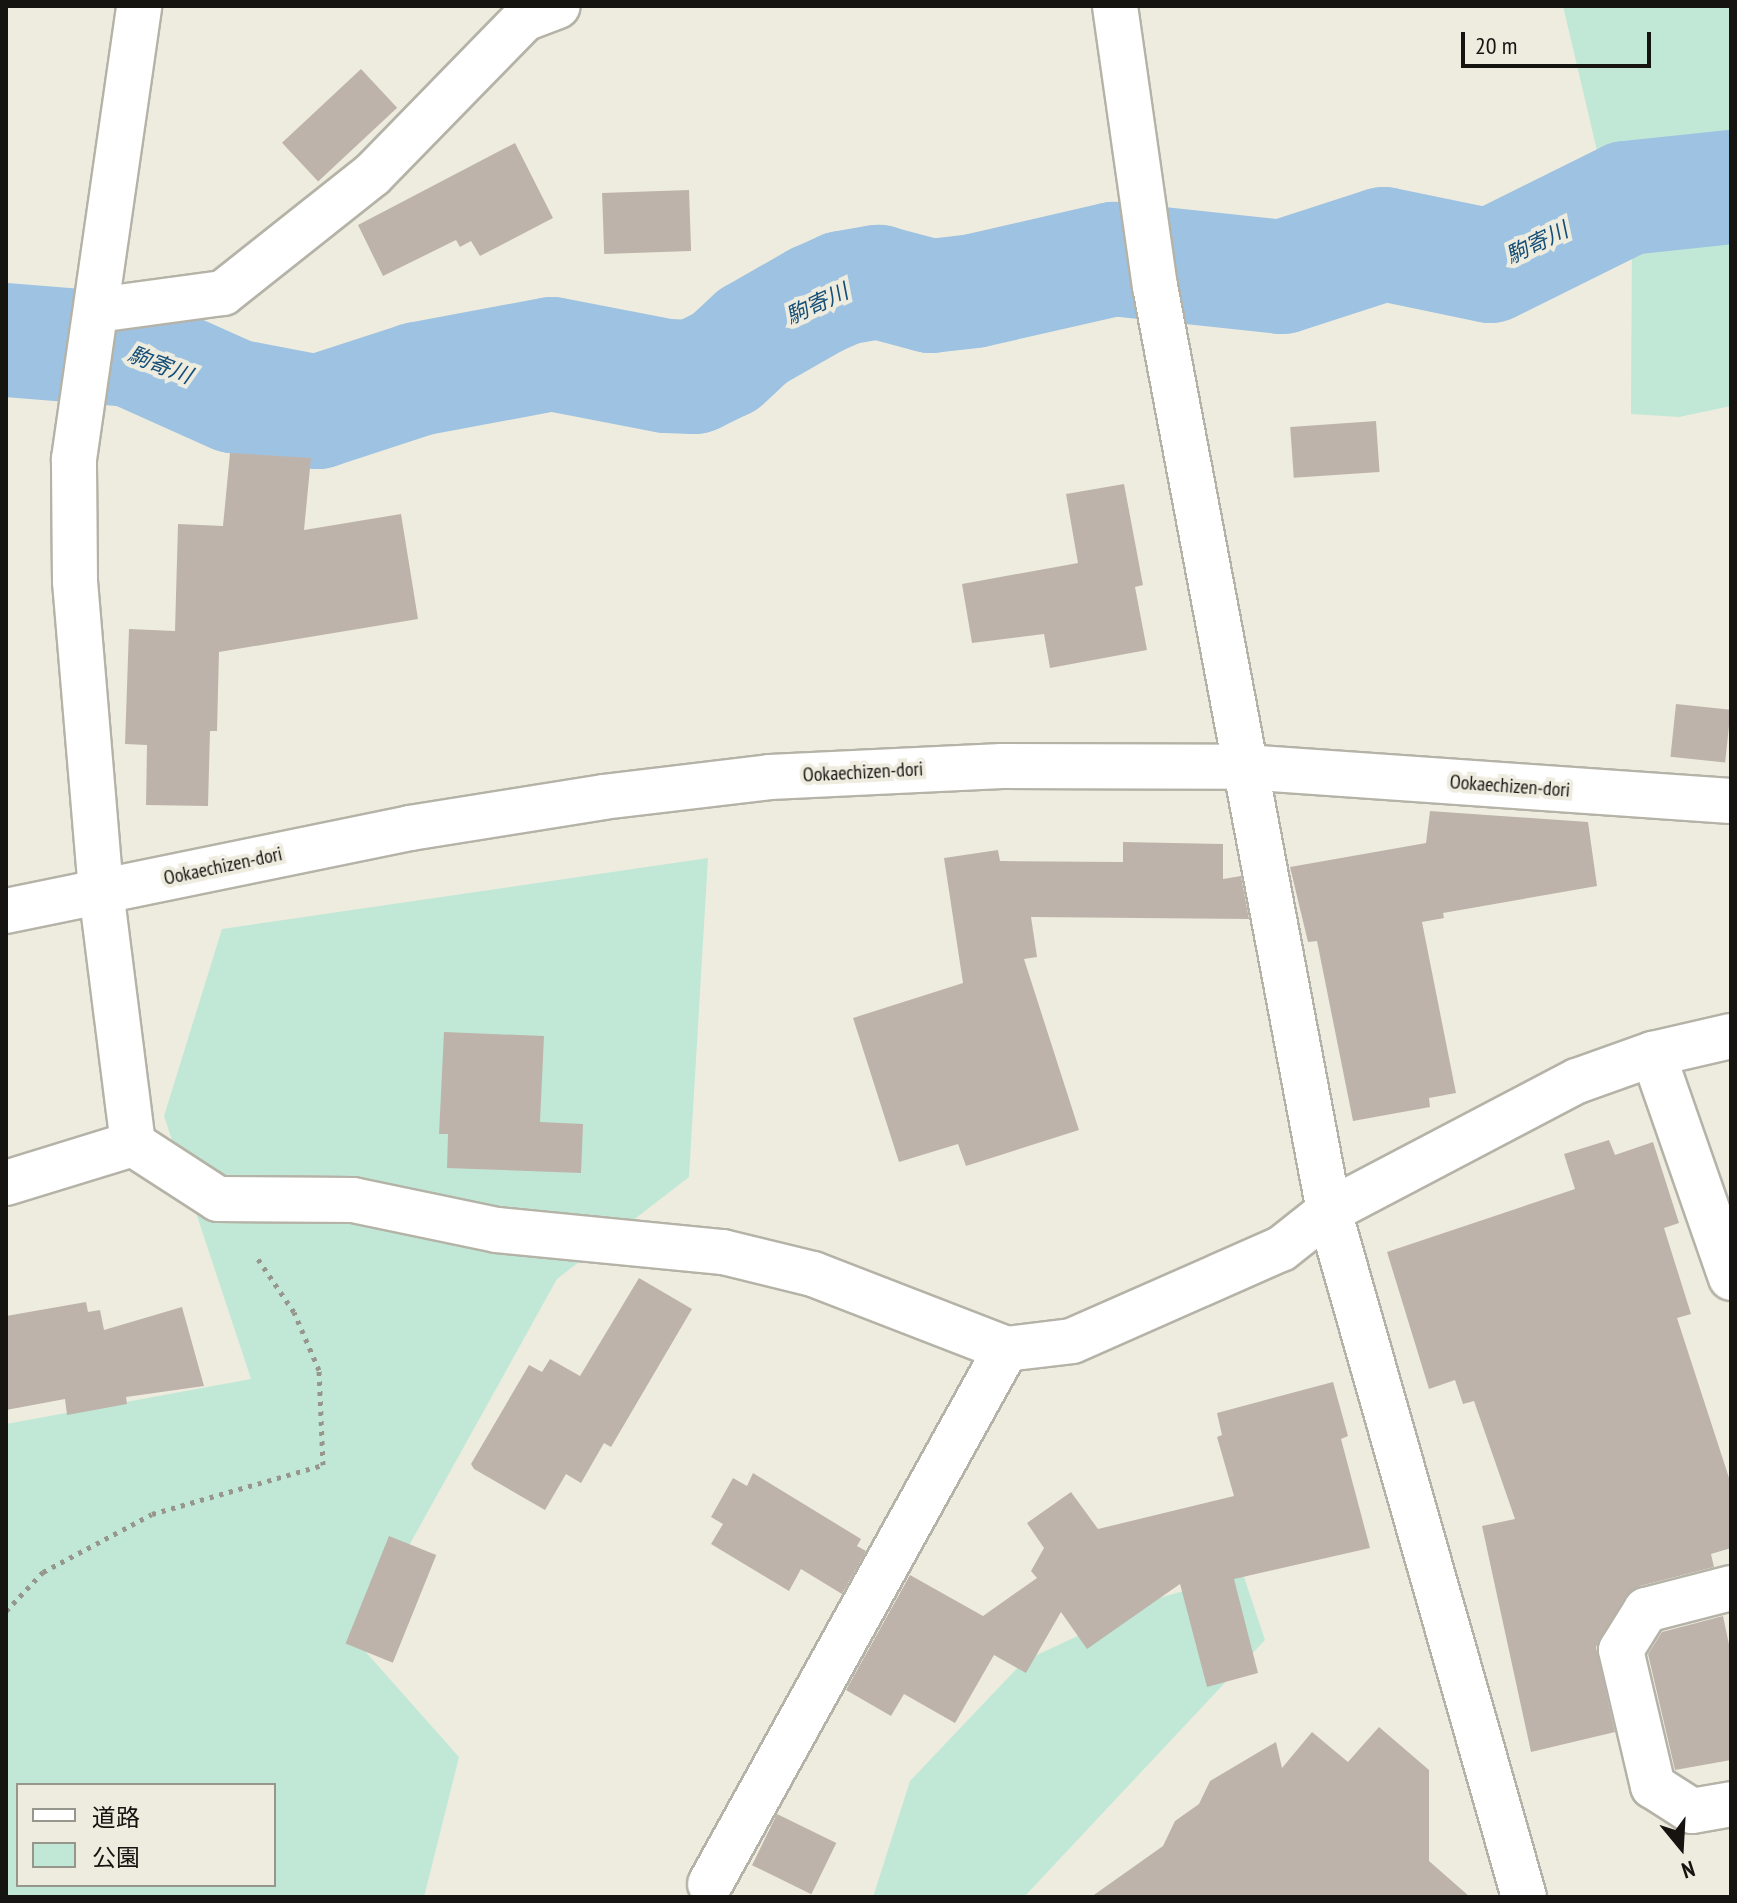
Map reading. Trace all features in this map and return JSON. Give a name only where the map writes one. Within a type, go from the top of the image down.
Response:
[{"type":"street","points":[[139,6],[74,459],[75,581],[101,891],[133,1144],[218,1199],[353,1200],[497,1230],[723,1252],[813,1274],[1006,1349],[1072,1341],[1281,1249],[1329,1211],[1577,1081],[1653,1054],[1731,1036]]},
{"type":"street","points":[[93,334],[223,293],[372,175],[524,19],[558,6]]},
{"type":"street","points":[[1115,6],[1155,286],[1329,1211],[1524,1897]]},
{"type":"street","name":"Ookaechizen-dori","points":[[6,911],[410,828],[603,797],[770,777],[1002,766],[1244,767],[1731,801]]},
{"type":"street","points":[[1653,1054],[1731,1278]]},
{"type":"street","points":[[6,1183],[133,1144]]},
{"type":"street","points":[[710,1884],[1006,1349]]},
{"type":"street","points":[[1731,1588],[1646,1610],[1621,1650],[1653,1786],[1692,1811],[1731,1804]]},
{"type":"path","points":[[6,1611],[43,1572],[152,1514],[323,1465],[319,1370],[294,1312],[218,1199]]},
{"type":"green space","points":[[1563,6],[1731,6],[1731,155],[1602,172]]},
{"type":"green space","points":[[1731,213],[1731,406],[1679,417],[1631,414],[1632,225]]},
{"type":"green space","points":[[708,858],[689,1177],[557,1279],[356,1641],[459,1757],[424,1897],[6,1897],[6,1424],[251,1379],[164,1116],[222,929]]},
{"type":"green space","points":[[1243,1574],[1265,1640],[1024,1897],[873,1897],[910,1781],[1024,1661],[1159,1598]]},
{"type":"building","points":[[361,69],[397,108],[318,181],[282,143]]},
{"type":"building","points":[[515,143],[553,218],[480,256],[471,241],[460,247],[456,240],[383,276],[358,225]]},
{"type":"building","points":[[689,190],[691,251],[604,254],[602,193]]},
{"type":"building","points":[[1376,421],[1380,472],[1294,478],[1290,427]]},
{"type":"building","points":[[230,453],[311,458],[304,530],[401,514],[418,619],[219,652],[217,731],[210,731],[208,806],[146,805],[147,745],[125,744],[129,629],[175,631],[178,524],[223,526]]},
{"type":"building","points":[[1124,484],[1143,585],[1135,587],[1147,650],[1050,668],[1044,634],[972,643],[962,584],[1078,563],[1066,494]]},
{"type":"building","points":[[1676,704],[1731,710],[1725,762],[1670,757]]},
{"type":"building","points":[[1430,811],[1588,822],[1597,886],[1443,913],[1444,918],[1422,922],[1456,1093],[1429,1098],[1430,1107],[1353,1121],[1317,941],[1308,942],[1290,867],[1426,843]]},
{"type":"building","points":[[1123,842],[1223,844],[1223,879],[1241,876],[1249,919],[1031,917],[1037,957],[1024,959],[1079,1130],[966,1166],[958,1144],[899,1162],[853,1018],[963,983],[944,858],[998,850],[1000,861],[1123,862]]},
{"type":"building","points":[[444,1032],[544,1036],[540,1122],[583,1124],[581,1173],[447,1168],[448,1134],[439,1134]]},
{"type":"building","points":[[1609,1140],[1615,1155],[1653,1142],[1679,1223],[1664,1228],[1691,1314],[1677,1318],[1731,1484],[1731,1548],[1711,1554],[1714,1567],[1640,1586],[1625,1597],[1596,1647],[1615,1732],[1531,1752],[1482,1526],[1515,1519],[1474,1401],[1463,1404],[1455,1380],[1429,1389],[1387,1252],[1575,1189],[1564,1154]]},
{"type":"building","points":[[639,1278],[692,1309],[611,1447],[604,1443],[581,1483],[566,1474],[545,1510],[474,1469],[471,1464],[529,1365],[542,1372],[550,1359],[580,1376]]},
{"type":"building","points":[[86,1302],[88,1312],[100,1310],[104,1330],[182,1307],[204,1386],[126,1397],[127,1404],[67,1415],[65,1399],[6,1410],[6,1316]]},
{"type":"building","points":[[1333,1382],[1348,1436],[1341,1439],[1370,1548],[1234,1579],[1258,1673],[1207,1687],[1180,1584],[1087,1649],[1061,1612],[1026,1673],[994,1655],[955,1723],[904,1694],[891,1716],[846,1690],[910,1575],[983,1616],[1037,1578],[1031,1571],[1044,1548],[1027,1523],[1071,1492],[1098,1529],[1234,1496],[1217,1437],[1222,1435],[1217,1413]]},
{"type":"building","points":[[753,1473],[861,1539],[857,1546],[866,1551],[842,1594],[801,1569],[789,1591],[711,1544],[723,1524],[711,1517],[733,1478],[747,1486]]},
{"type":"building","points":[[389,1536],[436,1555],[393,1663],[346,1644]]},
{"type":"building","points":[[1723,1616],[1731,1654],[1731,1760],[1675,1770],[1648,1654],[1662,1632]]},
{"type":"building","points":[[1379,1727],[1429,1770],[1429,1861],[1470,1897],[1091,1897],[1163,1846],[1175,1821],[1199,1804],[1210,1781],[1276,1742],[1282,1768],[1312,1732],[1348,1762]]},
{"type":"building","points":[[777,1814],[836,1843],[811,1894],[752,1865]]},
{"type":"waterway","name":"駒寄川","points":[[6,340],[131,350],[234,396],[317,412],[418,379],[552,354],[666,376],[694,377],[725,362],[753,336],[816,300],[843,288],[878,282],[931,296],[974,291],[1114,259],[1282,277],[1384,244],[1490,266],[1627,198],[1731,187]]}]
